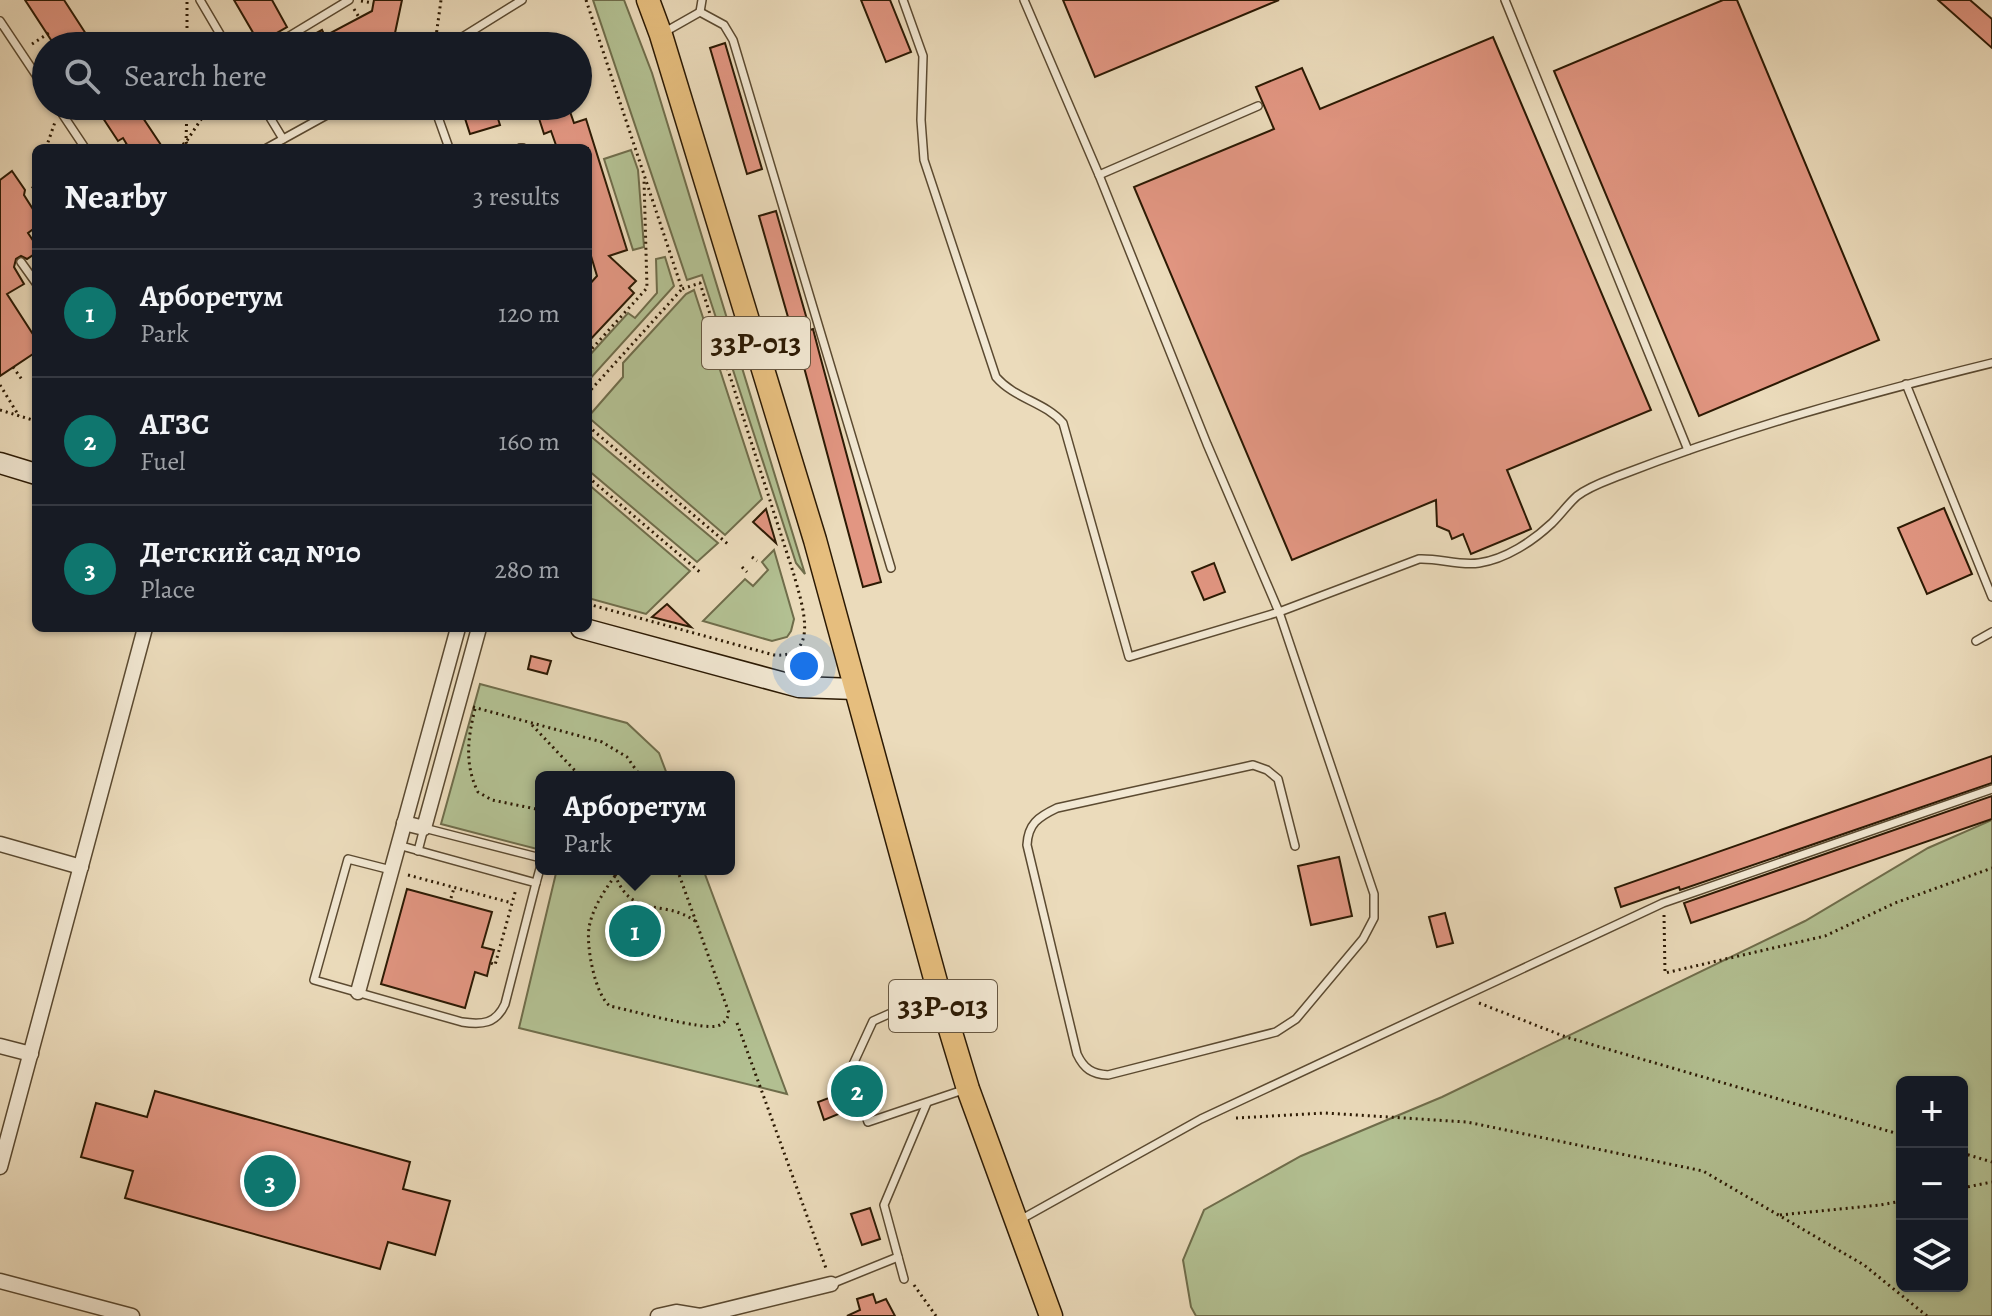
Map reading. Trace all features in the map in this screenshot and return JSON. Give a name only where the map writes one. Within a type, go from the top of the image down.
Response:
[{"type":"main road","name":"33Р-013","points":[[648,0],[811,526],[968,1089],[1051,1316]]},
{"type":"main road","points":[[0,463],[32,473]]},
{"type":"main road","points":[[592,631],[799,687],[855,689]]},
{"type":"street","points":[[0,1167],[144,632]]},
{"type":"street","points":[[358,992],[398,870],[398,845],[457,632]]},
{"type":"street","points":[[404,823],[424,828],[478,632]]},
{"type":"street","points":[[0,844],[81,867]]},
{"type":"street","points":[[0,1046],[31,1054]]},
{"type":"street","points":[[0,1281],[132,1316]]},
{"type":"street","points":[[658,1316],[676,1312],[700,1316],[831,1284]]},
{"type":"lane","points":[[200,0],[219,32]]},
{"type":"lane","points":[[296,32],[350,0]]},
{"type":"lane","points":[[471,32],[522,0]]},
{"type":"lane","points":[[700,12],[702,0]]},
{"type":"lane","points":[[903,0],[923,56],[921,120],[924,160],[996,377],[1017,395],[1056,414],[1063,423],[1129,657],[1279,612],[1419,559],[1436,558],[1476,564],[1490,561],[1533,539],[1577,496],[1593,486],[1688,450],[1906,384],[1992,363]]},
{"type":"lane","points":[[1024,0],[1279,612],[1374,894],[1374,918],[1363,939],[1296,1019],[1276,1032],[1108,1075],[1095,1074],[1083,1066],[1077,1054],[1027,845],[1027,832],[1032,823],[1057,808],[1253,765],[1267,770],[1278,779],[1295,846]]},
{"type":"lane","points":[[1505,0],[1688,450]]},
{"type":"lane","points":[[661,35],[700,12]]},
{"type":"lane","points":[[700,12],[724,25],[733,40],[891,568]]},
{"type":"lane","points":[[0,21],[32,69]]},
{"type":"lane","points":[[1099,175],[1258,106]]},
{"type":"lane","points":[[66,120],[82,144]]},
{"type":"lane","points":[[271,120],[283,139]]},
{"type":"lane","points":[[274,144],[318,120]]},
{"type":"lane","points":[[439,120],[448,144]]},
{"type":"lane","points":[[21,262],[32,277]]},
{"type":"lane","points":[[1906,384],[1992,597]]},
{"type":"lane","points":[[1976,641],[1992,632]]},
{"type":"lane","points":[[1016,1222],[1201,1119],[1663,903],[1992,789]]},
{"type":"lane","points":[[418,851],[424,828],[535,856]]},
{"type":"lane","points":[[398,845],[536,883]]},
{"type":"lane","points":[[398,870],[348,859],[314,980],[462,1022],[479,1024],[494,1019],[505,1004],[538,875]]},
{"type":"lane","points":[[939,993],[873,1021],[850,1071],[868,1122],[968,1089]]},
{"type":"lane","points":[[904,1279],[884,1205],[927,1103]]},
{"type":"lane","points":[[831,1284],[898,1257]]},
{"type":"path","points":[[187,0],[187,32]]},
{"type":"path","points":[[350,0],[373,3]]},
{"type":"path","points":[[437,32],[441,0]]},
{"type":"path","points":[[586,0],[682,289]]},
{"type":"path","points":[[21,52],[32,45]]},
{"type":"path","points":[[47,144],[54,120]]},
{"type":"path","points":[[186,142],[187,120]]},
{"type":"path","points":[[183,144],[201,120]]},
{"type":"path","points":[[592,349],[647,288],[644,173]]},
{"type":"path","points":[[592,389],[682,289],[700,283],[797,585],[806,625],[803,640],[789,654],[774,655],[592,605]]},
{"type":"path","points":[[13,367],[23,381]]},
{"type":"path","points":[[0,385],[19,416]]},
{"type":"path","points":[[0,410],[32,420]]},
{"type":"path","points":[[592,429],[729,545]]},
{"type":"path","points":[[592,480],[701,573]]},
{"type":"path","points":[[752,557],[757,561]]},
{"type":"path","points":[[742,567],[747,572]]},
{"type":"path","points":[[458,703],[611,746],[627,757],[637,771]]},
{"type":"path","points":[[476,708],[468,755],[478,792],[492,800],[535,809]]},
{"type":"path","points":[[530,722],[576,771]]},
{"type":"path","points":[[1663,903],[1665,973],[1825,936],[1895,903],[1992,868]]},
{"type":"path","points":[[398,870],[403,874],[512,903]]},
{"type":"path","points":[[679,875],[698,924],[729,1013],[724,1023],[703,1026],[610,1006],[600,995],[589,929],[598,903],[615,876],[629,899],[691,918],[698,924]]},
{"type":"path","points":[[491,963],[495,965],[519,878]]},
{"type":"path","points":[[451,898],[454,888]]},
{"type":"path","points":[[1461,996],[1566,1037],[1896,1133]]},
{"type":"path","points":[[737,1023],[831,1284]]},
{"type":"path","points":[[1232,1118],[1325,1113],[1467,1122],[1703,1171],[1864,1265],[1927,1316]]},
{"type":"path","points":[[1968,1155],[1992,1162]]},
{"type":"path","points":[[1968,1187],[1992,1182]]},
{"type":"path","points":[[1780,1215],[1896,1202]]},
{"type":"path","points":[[904,1279],[914,1284],[936,1316]]},
{"type":"green space","points":[[593,0],[624,0],[652,73],[805,574],[796,563],[702,275],[687,280]]},
{"type":"green space","points":[[631,150],[638,170],[644,247],[633,250],[604,159]]},
{"type":"green space","points":[[665,257],[674,286],[592,377],[592,353],[628,313],[635,318],[657,293],[656,259]]},
{"type":"green space","points":[[694,290],[762,499],[725,535],[592,420],[592,412],[623,377],[623,363],[686,294]]},
{"type":"green space","points":[[592,437],[718,543],[697,562],[592,473]]},
{"type":"green space","points":[[592,487],[690,571],[646,614],[592,599]]},
{"type":"green space","points":[[774,550],[794,619],[787,637],[772,641],[703,621],[745,579],[753,586],[768,570],[762,562]]},
{"type":"green space","points":[[480,684],[627,723],[659,753],[666,771],[535,771],[535,848],[441,824]]},
{"type":"green space","points":[[1992,820],[1992,1316],[1196,1316],[1191,1307],[1183,1260],[1204,1210],[1301,1156],[1442,1097],[1805,921],[1928,848]]},
{"type":"green space","points":[[556,875],[705,875],[787,1094],[519,1028]]},
{"type":"building","points":[[25,0],[64,0],[85,32],[46,32]]},
{"type":"building","points":[[234,0],[272,0],[287,27],[278,32],[253,32]]},
{"type":"building","points":[[374,0],[402,0],[395,32],[333,32],[372,11]]},
{"type":"building","points":[[861,0],[890,0],[911,52],[886,62]]},
{"type":"building","points":[[1063,0],[1279,0],[1095,77]]},
{"type":"building","points":[[1723,0],[1737,0],[1879,340],[1699,416],[1554,71]]},
{"type":"building","points":[[1938,0],[1970,0],[1992,19],[1992,48]]},
{"type":"building","points":[[1493,37],[1651,410],[1507,470],[1531,529],[1471,554],[1463,534],[1452,539],[1449,531],[1437,526],[1436,500],[1292,560],[1134,187],[1274,129],[1256,87],[1302,68],[1320,109]]},
{"type":"building","points":[[725,43],[762,169],[747,174],[710,48]]},
{"type":"building","points":[[104,120],[144,120],[160,144],[127,144],[123,138],[118,141]]},
{"type":"building","points":[[466,120],[498,120],[500,125],[470,134]]},
{"type":"building","points":[[540,120],[573,120],[574,123],[586,120],[627,250],[609,256],[636,281],[629,288],[634,293],[592,338],[592,282],[597,276],[592,259],[592,144],[556,144],[551,131],[544,134]]},
{"type":"building","points":[[12,171],[32,208],[32,230],[28,233],[32,239],[32,256],[16,259],[14,267],[24,284],[7,294],[32,333],[32,355],[0,376],[0,180]]},
{"type":"building","points":[[776,211],[810,330],[813,329],[881,582],[863,587],[794,330],[759,216]]},
{"type":"building","points":[[1944,508],[1972,574],[1927,594],[1898,528]]},
{"type":"building","points":[[766,509],[776,543],[753,522]]},
{"type":"building","points":[[1214,563],[1225,592],[1204,600],[1192,572]]},
{"type":"building","points":[[667,604],[691,627],[652,617]]},
{"type":"building","points":[[531,656],[551,661],[547,674],[528,669]]},
{"type":"building","points":[[1992,756],[1992,783],[1680,890],[1679,887],[1621,907],[1615,888]]},
{"type":"building","points":[[1992,796],[1992,819],[1691,923],[1684,903]]},
{"type":"building","points":[[1339,857],[1352,916],[1311,925],[1298,866]]},
{"type":"building","points":[[407,889],[492,912],[482,947],[494,950],[487,976],[475,972],[465,1008],[381,984]]},
{"type":"building","points":[[1445,913],[1453,943],[1437,947],[1429,917]]},
{"type":"building","points":[[155,1091],[410,1162],[403,1189],[450,1201],[435,1255],[388,1242],[380,1269],[125,1198],[133,1171],[81,1157],[96,1103],[147,1117]]},
{"type":"building","points":[[834,1096],[841,1113],[824,1120],[818,1102]]},
{"type":"building","points":[[870,1208],[880,1239],[862,1245],[851,1214]]},
{"type":"building","points":[[873,1294],[876,1303],[886,1299],[895,1316],[847,1316],[860,1310],[857,1299]]},
{"type":"place","name":"Арборетум","points":[[635,931]]},
{"type":"place","name":"АГЗС","points":[[857,1091]]},
{"type":"place","name":"Детский сад №10","points":[[270,1181]]}]
